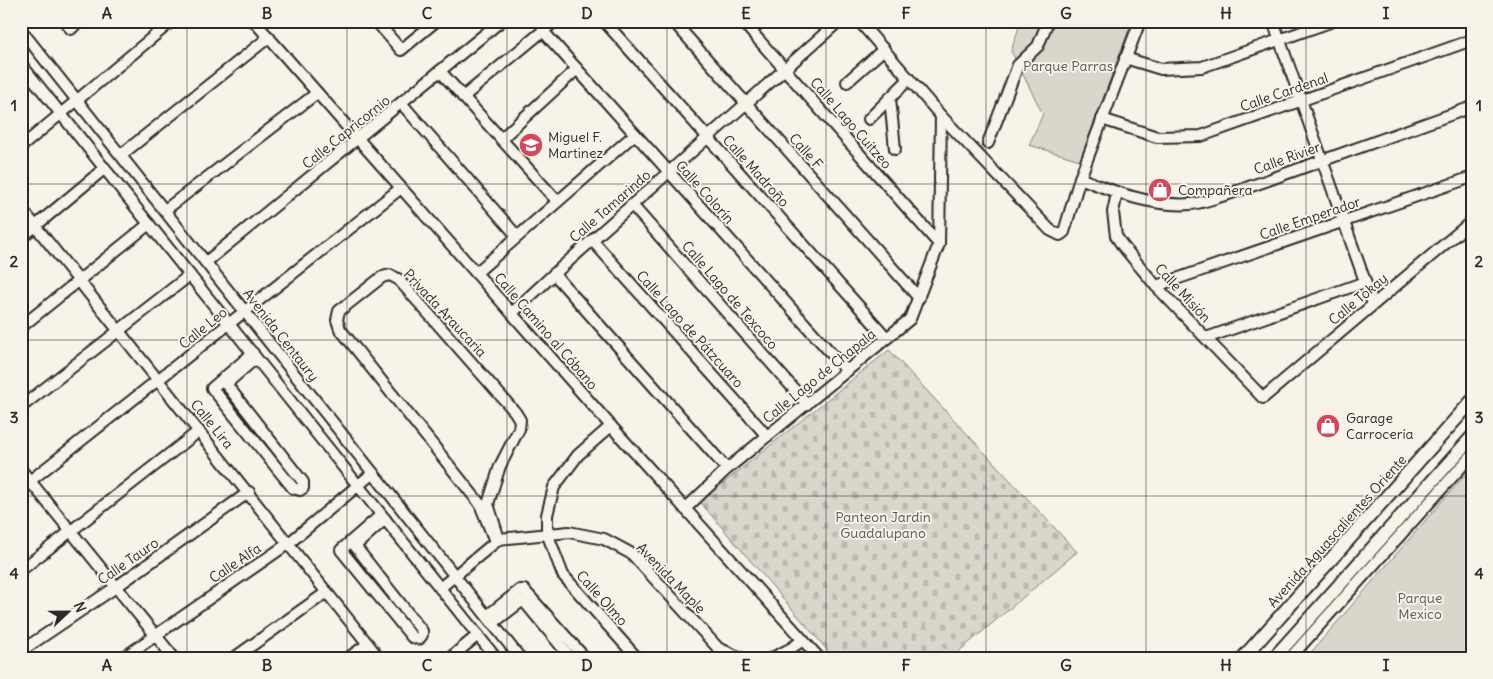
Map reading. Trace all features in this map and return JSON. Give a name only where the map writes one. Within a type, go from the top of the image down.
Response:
[{"type":"main road","name":"Avenida Aguascalientes Oriente","points":[[1243,658],[1472,401]]},
{"type":"main road","points":[[1274,658],[1472,437]]},
{"type":"main road","points":[[1394,523],[1411,522]]},
{"type":"main road","points":[[1316,578],[1333,592]]},
{"type":"street","points":[[67,25],[79,21]]},
{"type":"street","points":[[21,147],[172,21]]},
{"type":"street","name":"Calle Camino al Cóbano","points":[[254,21],[611,426],[819,658]]},
{"type":"street","points":[[376,21],[401,50],[436,21]]},
{"type":"street","name":"Calle Capricornio","points":[[206,262],[359,140],[501,21]]},
{"type":"street","points":[[463,97],[555,21]]},
{"type":"street","name":"Calle Madroño","points":[[604,21],[887,338]]},
{"type":"street","name":"Calle F","points":[[673,21],[919,298]]},
{"type":"street","name":"Calle Lago Cuitzeo","points":[[742,21],[939,244]]},
{"type":"street","points":[[751,31],[761,21]]},
{"type":"street","name":"Calle Tamarindo","points":[[512,313],[839,21]]},
{"type":"street","points":[[859,21],[941,116],[1050,230],[1060,235],[1064,232],[1080,178],[1140,21]]},
{"type":"street","points":[[988,143],[1018,65],[1038,46],[1048,21]]},
{"type":"street","points":[[1273,21],[1373,304]]},
{"type":"street","points":[[1125,58],[1161,69],[1202,66],[1334,21]]},
{"type":"street","name":"Avenida Centaury","points":[[21,30],[490,619],[518,657]]},
{"type":"street","name":"Calle Colorín","points":[[543,31],[847,371]]},
{"type":"street","points":[[121,155],[269,37]]},
{"type":"street","name":"Calle Cardenal","points":[[1102,119],[1158,137],[1201,136],[1472,40]]},
{"type":"street","points":[[847,82],[884,50]]},
{"type":"street","points":[[21,64],[496,658]]},
{"type":"street","points":[[501,138],[577,69]]},
{"type":"street","points":[[440,71],[557,201]]},
{"type":"street","points":[[869,119],[909,79]]},
{"type":"street","points":[[165,210],[317,93]]},
{"type":"street","points":[[890,98],[895,149]]},
{"type":"street","points":[[402,104],[517,236]]},
{"type":"street","name":"Calle Rivier","points":[[1080,178],[1117,193],[1156,201],[1191,204],[1229,194],[1472,107]]},
{"type":"street","name":"Calle Lago de Chapala","points":[[685,508],[727,469],[910,319],[939,244],[941,116]]},
{"type":"street","points":[[476,273],[635,134]]},
{"type":"street","points":[[21,238],[105,168]]},
{"type":"street","name":"Calle Emperador","points":[[1156,286],[1472,176]]},
{"type":"street","name":"Calle Leo","points":[[21,488],[401,188]]},
{"type":"street","name":"Calle Misión","points":[[1117,193],[1113,212],[1116,236],[1156,286],[1263,398]]},
{"type":"street","name":"Calle Lago de Texcoco","points":[[632,205],[807,404]]},
{"type":"street","name":"Calle Lira","points":[[21,208],[380,658]]},
{"type":"street","name":"Calle Tokay","points":[[1263,398],[1472,221]]},
{"type":"street","points":[[21,327],[149,224]]},
{"type":"street","name":"Calle Lago de Pátzcuaro","points":[[592,240],[767,436]]},
{"type":"street","points":[[554,274],[727,469]]},
{"type":"street","points":[[21,407],[190,275]]},
{"type":"street","name":"Privada Araucaria","points":[[484,504],[500,466],[519,429],[520,420],[398,279],[390,275],[382,277],[340,311],[337,320],[340,329],[484,504],[497,540]]},
{"type":"street","points":[[1206,338],[1365,282]]},
{"type":"street","points":[[254,356],[226,384],[303,482],[303,488],[300,490],[293,488],[212,388],[254,356]]},
{"type":"street","name":"Calle Olmo","points":[[611,426],[578,455],[554,486],[547,515],[547,533],[563,575],[637,658]]},
{"type":"street","points":[[21,570],[200,431]]},
{"type":"street","points":[[1290,658],[1472,456]]},
{"type":"street","points":[[21,470],[174,658]]},
{"type":"street","name":"Calle Alfa","points":[[123,658],[155,634],[289,543],[373,473]]},
{"type":"street","name":"Calle Tauro","points":[[21,651],[116,587],[249,492]]},
{"type":"street","points":[[383,517],[355,546],[422,631],[419,639],[412,637],[342,550],[383,517]]},
{"type":"street","name":"Avenida Maple","points":[[497,540],[569,532],[604,539],[632,554],[718,648],[741,658]]},
{"type":"street","points":[[440,588],[497,540]]},
{"type":"street","points":[[490,619],[520,590],[524,590],[585,658]]},
{"type":"street","points":[[234,658],[327,592]]},
{"type":"street","points":[[490,619],[523,600],[571,658]]},
{"type":"street","points":[[450,658],[478,635]]},
{"type":"street","points":[[772,658],[790,649],[802,640]]},
{"type":"street","points":[[348,658],[368,644]]},
{"type":"green space","name":"Parque Parras","points":[[1021,21],[1132,21],[1080,160],[1029,145],[1043,114],[1011,51]]},
{"type":"green space","name":"Panteon Jardin Guadalupano","points":[[889,350],[1077,552],[951,658],[834,658],[700,502]]},
{"type":"green space","name":"Parque Mexico","points":[[1472,467],[1472,658],[1306,658]]},
{"type":"place","name":"Miguel F. Martinez","points":[[531,145]]},
{"type":"place","name":"Compañera","points":[[1160,190]]},
{"type":"place","name":"Garage Carrocería","points":[[1328,426]]}]
